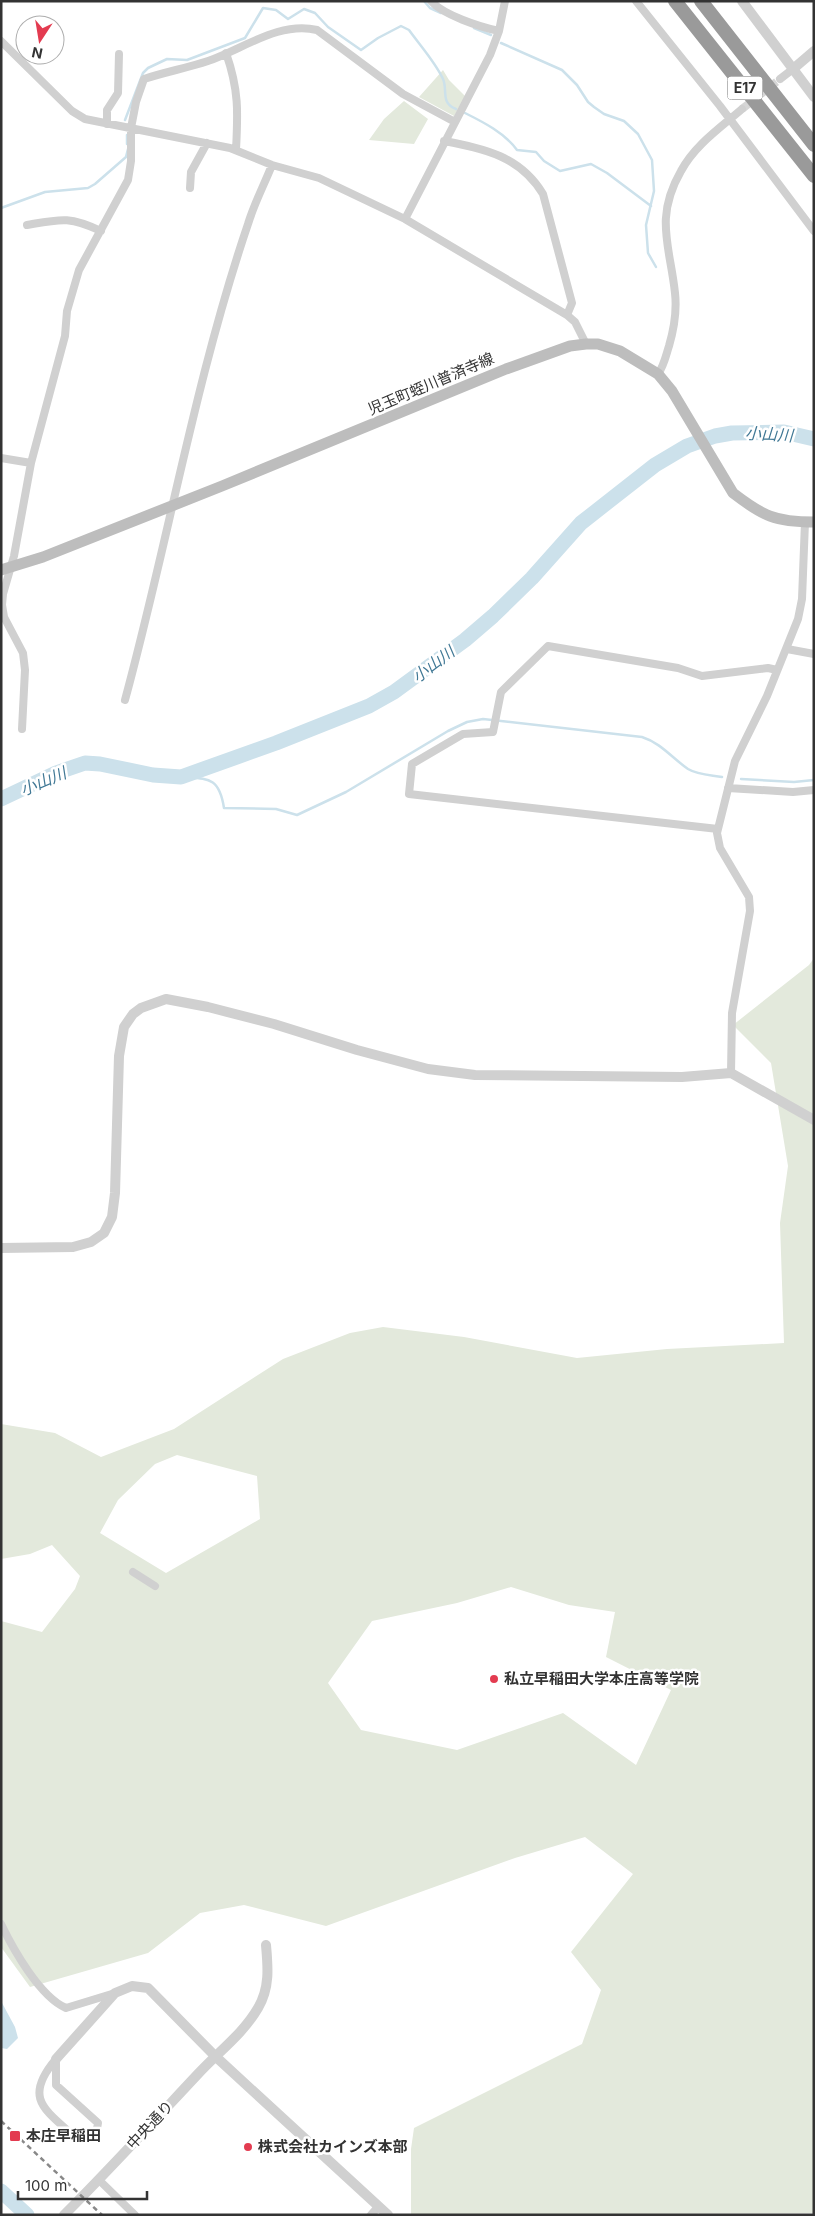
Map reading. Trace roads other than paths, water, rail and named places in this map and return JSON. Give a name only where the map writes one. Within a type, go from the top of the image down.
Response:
[{"type":"highway","name":"E17","points":[[675,1],[814,176]]},
{"type":"highway","name":"E17","points":[[701,1],[814,145]]},
{"type":"main road","name":"児玉町蛭川普済寺線","points":[[6,569],[173,505],[506,369],[570,346],[586,344],[598,344],[620,351],[658,374],[672,391],[733,493],[762,514],[783,521],[808,525]]},
{"type":"street","points":[[431,1],[444,10],[486,28],[498,31]]},
{"type":"street","points":[[405,220],[444,141],[490,55],[505,1]]},
{"type":"street","points":[[636,1],[730,120],[814,231]]},
{"type":"street","points":[[742,1],[814,97]]},
{"type":"street","points":[[22,729],[25,670],[23,653],[4,617],[2,605],[6,569],[31,463],[65,336],[67,311],[79,270],[128,180],[131,161],[131,128],[136,102],[144,79],[207,61],[282,29],[305,27],[317,30],[403,94],[454,122]]},
{"type":"street","points":[[1,41],[72,111],[85,119],[236,150],[272,165],[319,178],[405,220],[567,315],[575,322],[586,344]]},
{"type":"street","points":[[780,78],[814,51]]},
{"type":"street","points":[[226,53],[236,85],[238,102],[236,150]]},
{"type":"street","points":[[107,124],[107,110],[118,93],[119,54]]},
{"type":"street","points":[[658,374],[667,354],[675,316],[675,294],[667,252],[665,228],[673,188],[680,172],[694,152],[709,136],[742,109]]},
{"type":"street","points":[[444,141],[475,147],[507,160],[521,167],[534,180],[543,194],[572,303],[567,315]]},
{"type":"street","points":[[190,188],[191,172],[207,143]]},
{"type":"street","points":[[125,700],[157,579],[201,383],[248,224],[272,165]]},
{"type":"street","points":[[27,226],[55,220],[77,220],[101,231]]},
{"type":"street","points":[[1,458],[31,463]]},
{"type":"street","points":[[808,525],[814,532]]},
{"type":"street","points":[[731,1073],[732,1012],[750,911],[749,897],[720,848],[718,828],[735,761],[787,649],[798,619],[801,606],[808,525]]},
{"type":"street","points":[[718,828],[409,794],[412,764],[463,734],[493,732],[501,692],[548,646],[678,668],[702,676],[768,668],[777,670]]},
{"type":"street","points":[[787,649],[814,654]]},
{"type":"street","points":[[728,788],[793,792],[814,790]]},
{"type":"street","points":[[1,1248],[73,1247],[91,1242],[104,1234],[112,1217],[115,1192],[121,1036],[124,1027],[133,1014],[141,1008],[160,1000],[198,1005],[274,1024],[428,1070],[475,1075],[522,1076],[682,1077],[731,1073],[814,1120]]},
{"type":"street","points":[[133,1572],[155,1586]]},
{"type":"street","points":[[1,1924],[30,1973],[56,2004],[66,2008],[132,1986],[148,1988],[215,2056],[375,2211],[388,2215]]},
{"type":"street","name":"中央通り","points":[[64,2215],[215,2056],[240,2033],[259,2007],[266,1990],[268,1969],[266,1945]]},
{"type":"street","points":[[56,2059],[56,2084],[98,2123],[97,2129],[90,2138],[80,2140],[75,2137],[44,2108],[39,2089],[42,2079],[56,2059],[114,1993]]},
{"type":"street","points":[[99,2180],[135,2215]]},
{"type":"water","points":[[1,2001],[15,2027],[18,2038],[7,2049],[1,2048]]},
{"type":"waterway","points":[[424,1],[430,8],[441,13]]},
{"type":"waterway","points":[[125,120],[143,73],[148,68],[167,59],[187,60],[245,38],[263,8],[276,10],[288,19],[304,9],[315,13],[328,27],[361,50],[378,38],[401,26],[409,30],[440,73],[444,83],[446,100],[456,109]]},
{"type":"waterway","points":[[474,28],[491,35]]},
{"type":"waterway","points":[[501,43],[562,70],[577,85],[588,102],[604,114],[624,121],[638,134],[652,160],[654,191],[646,225],[648,253],[656,267]]},
{"type":"waterway","points":[[465,113],[500,133],[517,150],[536,152],[544,161],[560,171],[591,164],[607,173],[651,206]]},
{"type":"waterway","points":[[127,135],[127,144]]},
{"type":"waterway","points":[[1,208],[45,192],[88,188],[126,157],[128,149]]},
{"type":"waterway","name":"小山川","points":[[1,799],[56,773],[85,763],[100,764],[153,775],[181,777],[276,743],[369,706],[394,692],[465,640],[532,578],[581,523],[655,465],[687,446],[715,436],[732,433],[784,432],[814,439]]},
{"type":"waterway","points":[[181,777],[211,781],[219,790],[224,808],[276,809],[297,815],[346,792],[448,731],[467,722],[483,719],[642,737],[661,747],[688,769],[700,774],[722,777]]},
{"type":"waterway","points":[[741,779],[794,782],[814,780]]},
{"type":"waterway","points":[[1,2191],[27,2215]]},
{"type":"tunnel","points":[[742,109],[780,79]]},
{"type":"railway","points":[[1,2121],[102,2215]]},
{"type":"place","name":"私立早稲田大学本庄高等学院","points":[[494,1679]]},
{"type":"place","name":"本庄早稲田","points":[[15,2136]]},
{"type":"place","name":"株式会社カインズ本部","points":[[248,2147]]}]
